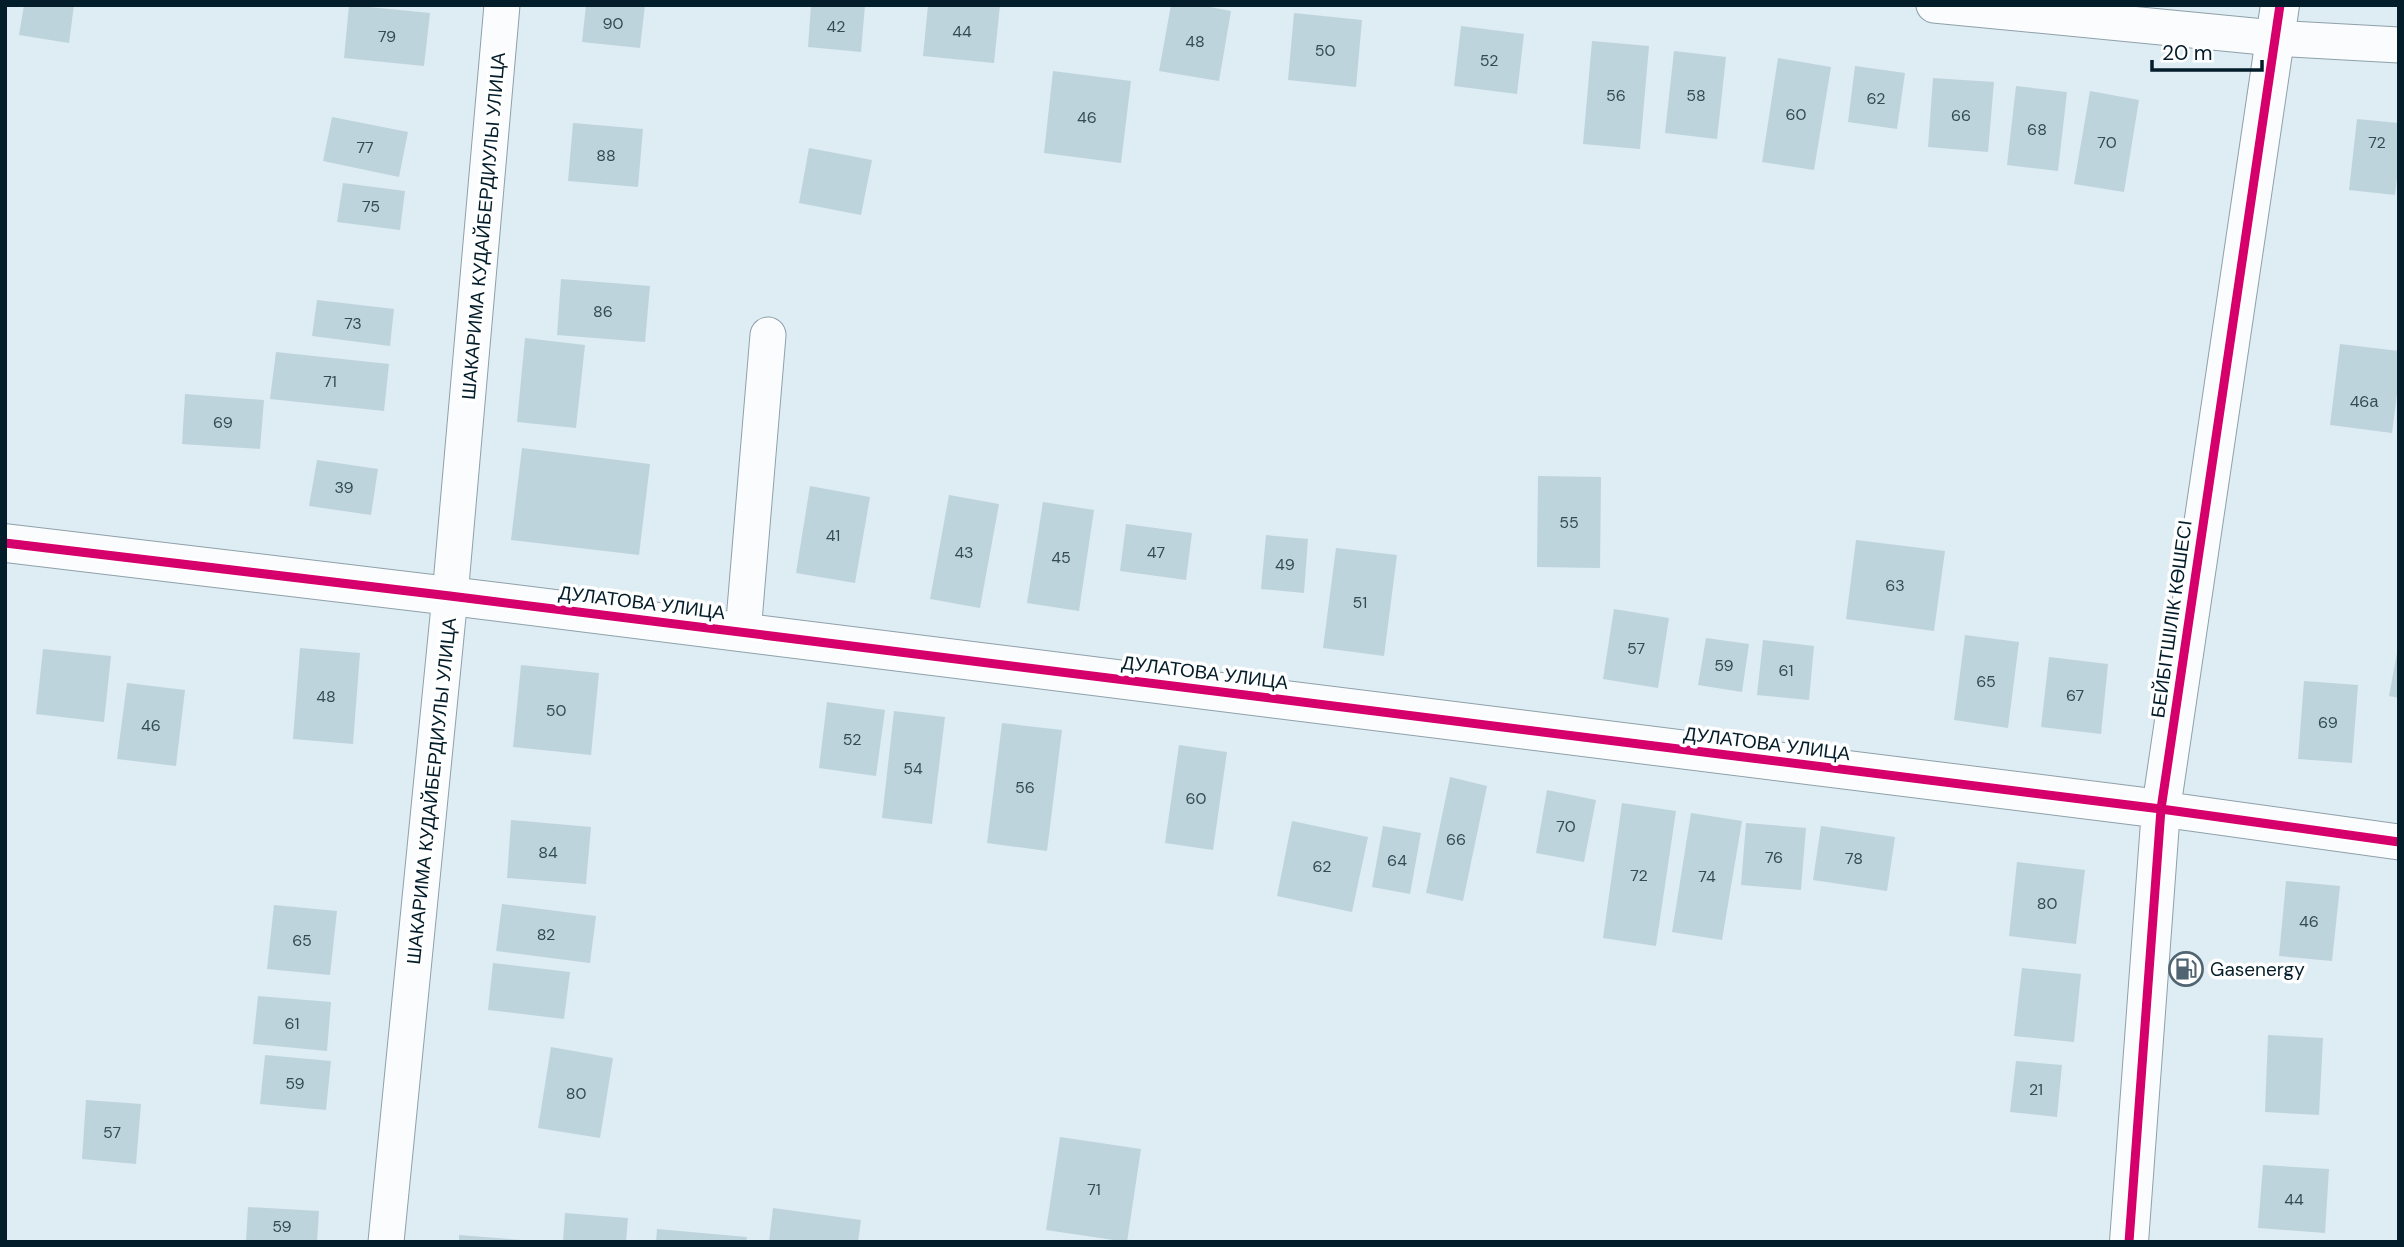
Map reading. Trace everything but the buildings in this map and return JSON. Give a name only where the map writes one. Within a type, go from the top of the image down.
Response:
[{"type":"street","name":"ШАКАРИМА КУДАЙБЕРДИУЛЫ УЛИЦА","points":[[386,1242],[450,596],[502,5]]},
{"type":"street","points":[[1934,5],[2277,21],[2399,46]]},
{"type":"street","name":"БЕЙБІТШІЛІК КӨШЕСІ","points":[[2129,1242],[2161,809],[2277,21]]},
{"type":"street","points":[[743,632],[768,335]]},
{"type":"street","name":"ДУЛАТОВА УЛИЦА","points":[[5,544],[743,632],[2161,809],[2399,842]]},
{"type":"cycle path","points":[[2129,1242],[2161,809],[2280,5]]},
{"type":"cycle path","points":[[5,543],[2161,809],[2399,842]]},
{"type":"place","name":"Gasenergy","points":[[2186,969]]}]
